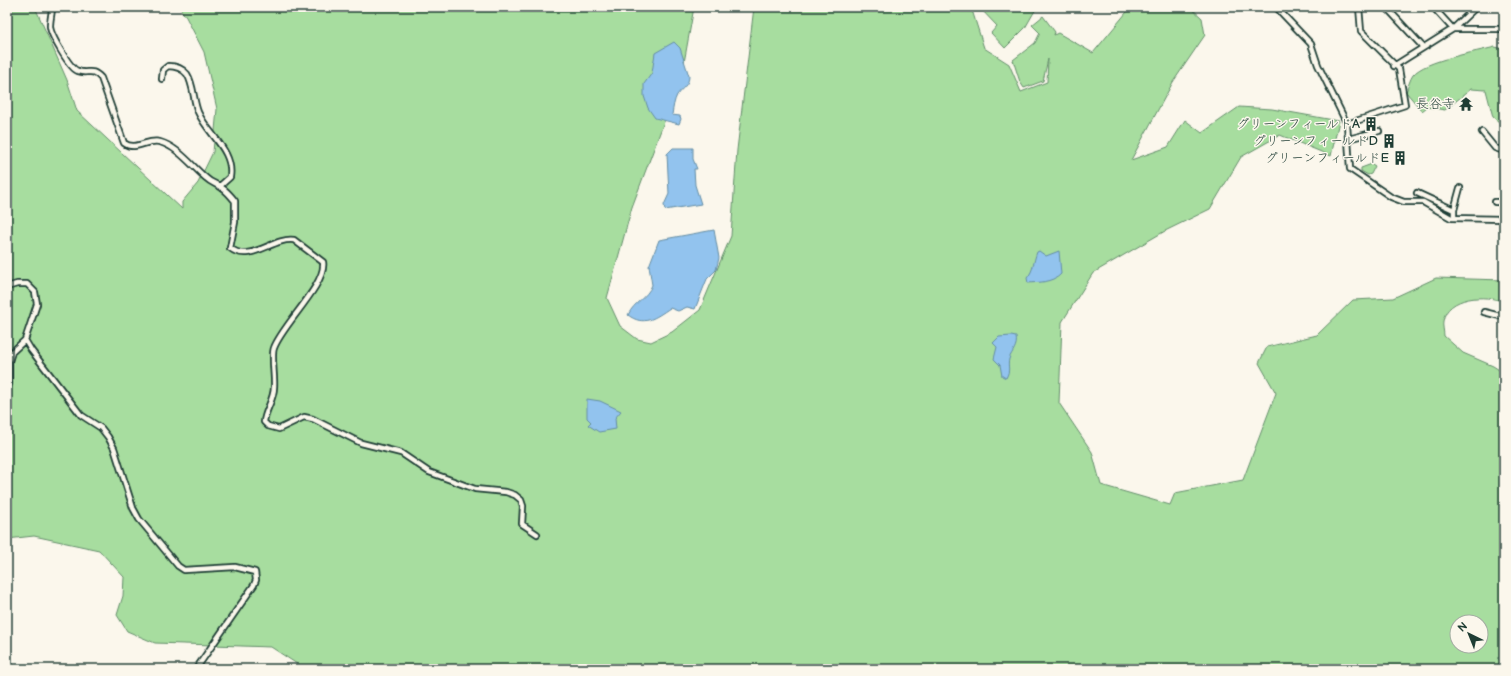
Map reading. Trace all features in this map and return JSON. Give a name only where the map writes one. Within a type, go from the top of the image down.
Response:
[{"type":"street","points":[[52,7],[50,26],[57,43],[74,69],[78,72],[93,71],[101,78],[124,143],[128,146],[161,142],[181,155],[215,185],[220,186],[235,201],[236,214],[230,248],[233,251],[254,252],[279,241],[294,240],[317,256],[324,264],[322,272],[312,290],[273,348],[274,388],[272,399],[264,417],[264,422],[268,426],[279,429],[304,417],[313,418],[361,443],[400,453],[428,472],[475,489],[506,492],[515,495],[521,500],[523,506],[522,524],[537,534]]},
{"type":"street","points":[[1276,7],[1311,44],[1318,65],[1347,124],[1350,169],[1391,197],[1404,202],[1423,202],[1454,218],[1504,219]]},
{"type":"street","points":[[1280,11],[1289,7]]},
{"type":"street","points":[[1347,124],[1405,105],[1399,69],[1394,66],[1361,31],[1359,7]]},
{"type":"street","points":[[1386,7],[1423,47]]},
{"type":"street","points":[[1433,7],[1453,29],[1504,29]]},
{"type":"street","points":[[1394,66],[1453,29],[1476,7]]},
{"type":"street","points":[[162,79],[163,70],[168,66],[174,66],[186,73],[189,78],[198,113],[224,148],[229,164],[230,178],[220,186]]},
{"type":"street","points":[[1348,140],[1379,131]]},
{"type":"street","points":[[1482,132],[1495,148],[1504,151]]},
{"type":"street","points":[[1454,218],[1454,210],[1460,188]]},
{"type":"street","points":[[1417,193],[1454,210]]},
{"type":"street","points":[[1495,202],[1504,202]]},
{"type":"street","points":[[7,287],[17,284],[27,284],[35,292],[37,304],[25,340],[12,352],[9,361],[7,385]]},
{"type":"street","points":[[1484,312],[1504,317]]},
{"type":"street","points":[[25,340],[31,350],[81,414],[101,428],[108,437],[114,448],[133,508],[139,519],[178,566],[184,570],[235,567],[255,572],[256,580],[254,585],[196,669]]},
{"type":"green space","points":[[7,7],[35,7],[67,80],[77,111],[182,209],[182,202],[198,183],[213,152],[217,109],[204,52],[186,17],[179,7],[694,7],[682,74],[632,207],[607,298],[620,326],[637,339],[651,342],[672,332],[700,310],[731,236],[737,150],[754,7],[971,7],[984,48],[1009,64],[1021,92],[1047,82],[1048,59],[1043,81],[1024,88],[1020,82],[1013,60],[1035,43],[1040,33],[1032,25],[1043,16],[1055,32],[1054,35],[1058,33],[1093,53],[1131,7],[1190,7],[1202,18],[1205,35],[1173,82],[1131,160],[1168,147],[1185,120],[1202,133],[1239,107],[1272,109],[1339,121],[1331,156],[1280,135],[1241,157],[1210,209],[1165,231],[1093,273],[1062,322],[1059,403],[1092,452],[1101,485],[1170,505],[1175,493],[1243,480],[1276,393],[1259,363],[1267,347],[1317,335],[1353,300],[1393,298],[1436,278],[1504,280],[1504,302],[1496,299],[1478,298],[1459,302],[1452,306],[1446,313],[1443,324],[1444,336],[1463,353],[1493,366],[1504,373],[1504,657],[1497,658],[1504,662],[1504,669],[302,669],[271,647],[155,643],[127,631],[117,615],[123,596],[124,577],[99,550],[34,536],[7,539]]},
{"type":"green space","points":[[979,7],[1037,7],[1025,28],[1005,48],[991,33],[997,26]]},
{"type":"green space","points":[[1495,47],[1504,49],[1504,118],[1499,122],[1493,117],[1486,90],[1471,89],[1445,110],[1427,107],[1422,111],[1406,92],[1413,75],[1428,65],[1452,57]]},
{"type":"green space","points":[[1372,164],[1375,166],[1371,174],[1368,175],[1361,171],[1361,168]]},
{"type":"water","points":[[674,42],[680,48],[689,76],[688,82],[677,95],[675,100],[672,115],[680,116],[681,119],[679,124],[655,118],[648,108],[644,96],[644,84],[652,73],[655,53]]},
{"type":"water","points":[[673,148],[693,148],[693,159],[697,169],[694,169],[695,185],[701,204],[665,210],[664,205],[669,194],[667,154]]},
{"type":"water","points":[[714,230],[719,258],[716,270],[707,279],[695,309],[687,307],[678,311],[670,308],[654,318],[644,321],[634,319],[628,315],[652,285],[649,266],[659,240]]},
{"type":"water","points":[[1039,251],[1046,256],[1059,251],[1061,274],[1050,281],[1028,283],[1027,278],[1032,269],[1037,252]]},
{"type":"water","points":[[999,337],[1016,337],[1016,344],[1009,359],[1006,378],[1002,376],[1000,365],[994,359],[997,347],[993,343]]},
{"type":"water","points":[[587,399],[600,401],[621,411],[615,418],[616,429],[599,432],[588,425],[591,422],[587,418]]},
{"type":"place","name":"長谷寺","points":[[1466,104]]},
{"type":"place","name":"グリーンフィールドA","points":[[1371,124]]},
{"type":"place","name":"グリーンフィールドD","points":[[1389,141]]},
{"type":"place","name":"グリーンフィールドE","points":[[1400,158]]}]
